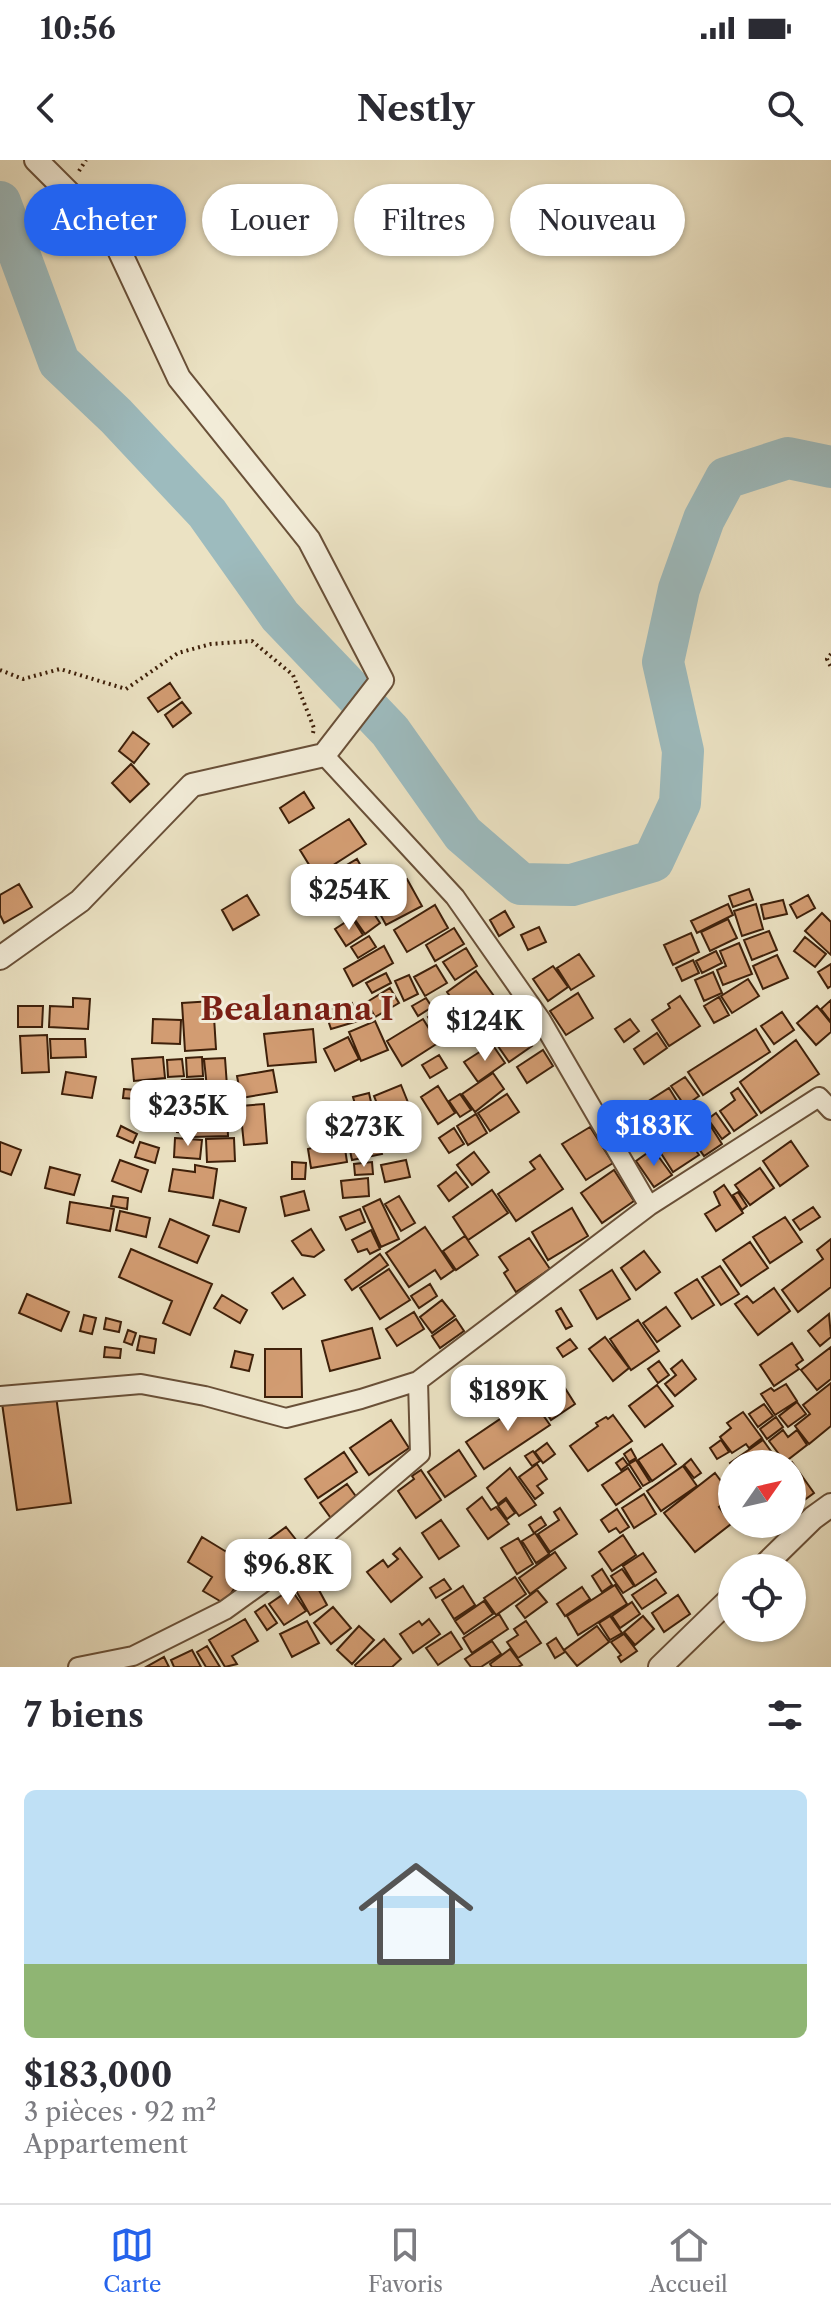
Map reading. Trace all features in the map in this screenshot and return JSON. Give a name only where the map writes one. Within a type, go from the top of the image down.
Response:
[{"type":"street","points":[[0,958],[80,901],[192,785],[316,757],[382,680],[309,540],[179,378],[113,237],[36,160]]},
{"type":"street","points":[[316,757],[455,897],[541,1020],[649,1206]]},
{"type":"street","points":[[0,1396],[141,1384],[205,1396],[286,1418],[418,1381],[649,1206],[819,1097],[831,1110]]},
{"type":"street","points":[[78,1667],[133,1656],[225,1610],[326,1534],[420,1454],[418,1381]]},
{"type":"street","points":[[776,1554],[831,1505]]},
{"type":"street","points":[[660,1667],[718,1611]]},
{"type":"path","points":[[0,670],[23,679],[60,669],[126,689],[178,653],[211,644],[252,641],[293,675],[314,728],[316,757]]},
{"type":"path","points":[[831,654],[827,659],[831,667]]},
{"type":"building","points":[[170,683],[180,698],[158,712],[148,698]]},
{"type":"building","points":[[182,702],[191,713],[173,727],[165,715]]},
{"type":"building","points":[[133,732],[149,744],[134,763],[119,751]]},
{"type":"building","points":[[131,764],[149,784],[130,802],[112,783]]},
{"type":"building","points":[[304,792],[314,808],[289,823],[280,808]]},
{"type":"building","points":[[349,819],[366,844],[316,876],[300,850]]},
{"type":"building","points":[[357,859],[367,877],[339,894],[328,876]]},
{"type":"building","points":[[407,879],[422,906],[386,925],[372,899]]},
{"type":"building","points":[[19,884],[32,907],[4,923],[0,915],[0,895]]},
{"type":"building","points":[[749,889],[753,900],[733,907],[729,896]]},
{"type":"building","points":[[247,895],[259,915],[233,930],[222,910]]},
{"type":"building","points":[[808,895],[815,908],[797,918],[790,905]]},
{"type":"building","points":[[783,900],[787,914],[764,919],[761,905]]},
{"type":"building","points":[[367,903],[380,923],[365,934],[351,914]]},
{"type":"building","points":[[728,904],[733,915],[697,933],[691,921]]},
{"type":"building","points":[[756,904],[763,929],[742,936],[734,911]]},
{"type":"building","points":[[435,905],[448,928],[407,952],[394,930]]},
{"type":"building","points":[[505,911],[514,927],[499,936],[490,920]]},
{"type":"building","points":[[822,913],[831,922],[831,955],[805,931]]},
{"type":"building","points":[[352,918],[363,935],[346,946],[335,929]]},
{"type":"building","points":[[728,919],[737,938],[710,951],[701,932]]},
{"type":"building","points":[[539,927],[546,942],[528,950],[521,935]]},
{"type":"building","points":[[454,928],[464,944],[435,961],[426,945]]},
{"type":"building","points":[[769,931],[777,950],[752,960],[744,940]]},
{"type":"building","points":[[691,933],[699,952],[673,965],[664,945]]},
{"type":"building","points":[[369,936],[376,947],[358,958],[351,947]]},
{"type":"building","points":[[805,937],[826,954],[815,967],[794,951]]},
{"type":"building","points":[[739,943],[752,974],[723,985],[717,970],[726,966],[720,951]]},
{"type":"building","points":[[384,946],[393,963],[353,986],[344,969]]},
{"type":"building","points":[[466,948],[477,966],[455,980],[443,962]]},
{"type":"building","points":[[716,951],[722,963],[702,973],[696,961]]},
{"type":"building","points":[[579,954],[594,976],[571,990],[557,968]]},
{"type":"building","points":[[777,955],[788,978],[763,989],[753,966]]},
{"type":"building","points":[[693,960],[699,973],[682,981],[676,968]]},
{"type":"building","points":[[831,964],[831,986],[828,988],[818,972]]},
{"type":"building","points":[[436,965],[447,983],[425,996],[414,977]]},
{"type":"building","points":[[553,966],[568,987],[548,1001],[533,979]]},
{"type":"building","points":[[476,971],[499,1003],[470,1024],[447,992]]},
{"type":"building","points":[[713,972],[722,993],[704,1001],[695,980]]},
{"type":"building","points":[[386,973],[391,983],[372,993],[366,983]]},
{"type":"building","points":[[409,975],[418,994],[404,1001],[395,981]]},
{"type":"building","points":[[748,979],[759,996],[732,1013],[721,996]]},
{"type":"building","points":[[390,988],[399,1003],[375,1017],[367,1002]]},
{"type":"building","points":[[578,993],[593,1018],[566,1035],[550,1011]]},
{"type":"building","points":[[680,996],[700,1026],[669,1046],[652,1020],[670,1008],[668,1004]]},
{"type":"building","points":[[719,997],[729,1015],[714,1023],[704,1006]]},
{"type":"building","points":[[73,998],[90,999],[88,1029],[49,1027],[50,1006],[73,1007]]},
{"type":"building","points":[[426,998],[432,1007],[418,1016],[412,1006]]},
{"type":"building","points":[[831,1000],[831,1022],[821,1009]]},
{"type":"building","points":[[213,1001],[216,1049],[185,1051],[182,1003]]},
{"type":"building","points":[[452,1001],[465,1021],[441,1037],[428,1017]]},
{"type":"building","points":[[352,1003],[358,1021],[331,1029],[325,1011]]},
{"type":"building","points":[[18,1006],[43,1006],[42,1027],[18,1027]]},
{"type":"building","points":[[817,1006],[831,1023],[831,1032],[816,1045],[797,1023]]},
{"type":"building","points":[[782,1012],[794,1030],[774,1044],[761,1026]]},
{"type":"building","points":[[153,1019],[181,1020],[180,1044],[152,1043]]},
{"type":"building","points":[[423,1019],[438,1043],[402,1066],[387,1041]]},
{"type":"building","points":[[630,1019],[639,1031],[624,1042],[615,1029]]},
{"type":"building","points":[[375,1021],[388,1050],[361,1061],[349,1032]]},
{"type":"building","points":[[313,1029],[316,1062],[268,1066],[264,1034]]},
{"type":"building","points":[[756,1029],[770,1052],[703,1095],[688,1072]]},
{"type":"building","points":[[521,1031],[532,1046],[509,1062],[498,1046]]},
{"type":"building","points":[[657,1033],[667,1048],[644,1064],[634,1049]]},
{"type":"building","points":[[47,1035],[49,1072],[22,1073],[20,1036]]},
{"type":"building","points":[[348,1037],[359,1059],[335,1071],[324,1049]]},
{"type":"building","points":[[50,1039],[85,1039],[86,1057],[51,1058]]},
{"type":"building","points":[[796,1040],[819,1074],[761,1113],[740,1082]]},
{"type":"building","points":[[492,1044],[505,1063],[478,1082],[464,1062]]},
{"type":"building","points":[[543,1050],[553,1066],[527,1083],[517,1067]]},
{"type":"building","points":[[439,1055],[447,1068],[430,1078],[422,1065]]},
{"type":"building","points":[[163,1057],[165,1078],[134,1081],[132,1059]]},
{"type":"building","points":[[202,1057],[203,1076],[187,1077],[186,1058]]},
{"type":"building","points":[[225,1058],[227,1086],[207,1088],[204,1059]]},
{"type":"building","points":[[182,1059],[184,1076],[168,1077],[167,1060]]},
{"type":"building","points":[[273,1070],[277,1092],[241,1098],[237,1076]]},
{"type":"building","points":[[66,1072],[96,1077],[92,1098],[62,1094]]},
{"type":"building","points":[[493,1073],[504,1089],[475,1112],[462,1094]]},
{"type":"building","points":[[685,1077],[699,1096],[685,1106],[671,1086]]},
{"type":"building","points":[[203,1079],[204,1104],[173,1106],[172,1085],[183,1085],[182,1080]]},
{"type":"building","points":[[169,1085],[169,1106],[139,1107],[138,1086]]},
{"type":"building","points":[[401,1085],[409,1105],[382,1116],[374,1096]]},
{"type":"building","points":[[438,1086],[455,1113],[438,1124],[421,1097]]},
{"type":"building","points":[[669,1088],[680,1106],[659,1119],[647,1102]]},
{"type":"building","points":[[738,1088],[757,1115],[734,1131],[720,1111],[735,1100],[731,1093]]},
{"type":"building","points":[[124,1089],[135,1090],[135,1099],[123,1098]]},
{"type":"building","points":[[226,1092],[228,1136],[191,1137],[190,1112],[208,1111],[207,1093]]},
{"type":"building","points":[[369,1093],[373,1111],[358,1115],[353,1097]]},
{"type":"building","points":[[460,1094],[471,1110],[460,1117],[449,1101]]},
{"type":"building","points":[[507,1094],[519,1112],[490,1131],[478,1113]]},
{"type":"building","points":[[264,1104],[267,1143],[244,1145],[240,1106]]},
{"type":"building","points":[[642,1105],[654,1122],[630,1138],[619,1121]]},
{"type":"building","points":[[701,1111],[722,1144],[704,1156],[682,1124]]},
{"type":"building","points":[[716,1113],[730,1133],[722,1139],[708,1119]]},
{"type":"building","points":[[476,1114],[487,1133],[468,1145],[457,1126]]},
{"type":"building","points":[[178,1116],[189,1117],[188,1133],[177,1132]]},
{"type":"building","points":[[341,1122],[347,1162],[311,1168],[308,1149],[312,1148],[311,1139],[327,1136],[325,1124]]},
{"type":"building","points":[[678,1124],[699,1155],[673,1172],[657,1147],[673,1136],[669,1130]]},
{"type":"building","points":[[121,1126],[137,1134],[133,1143],[117,1136]]},
{"type":"building","points":[[590,1127],[613,1163],[586,1180],[562,1144]]},
{"type":"building","points":[[454,1128],[464,1144],[449,1153],[439,1138]]},
{"type":"building","points":[[377,1130],[382,1154],[352,1160],[347,1136]]},
{"type":"building","points":[[175,1138],[202,1140],[200,1159],[174,1157]]},
{"type":"building","points":[[234,1138],[235,1161],[207,1162],[206,1139]]},
{"type":"building","points":[[791,1141],[808,1166],[780,1186],[763,1161]]},
{"type":"building","points":[[0,1142],[21,1150],[11,1175],[0,1171]]},
{"type":"building","points":[[140,1142],[159,1148],[155,1163],[135,1157]]},
{"type":"building","points":[[653,1149],[672,1175],[654,1187],[636,1161]]},
{"type":"building","points":[[474,1152],[489,1172],[472,1185],[457,1165]]},
{"type":"building","points":[[540,1155],[563,1189],[516,1221],[498,1194],[535,1169],[530,1162]]},
{"type":"building","points":[[120,1160],[148,1170],[141,1192],[112,1181]]},
{"type":"building","points":[[406,1160],[410,1177],[385,1182],[381,1165]]},
{"type":"building","points":[[292,1162],[306,1163],[305,1179],[292,1179]]},
{"type":"building","points":[[372,1162],[373,1174],[355,1175],[354,1164]]},
{"type":"building","points":[[195,1165],[217,1169],[213,1198],[169,1191],[173,1169],[195,1172]]},
{"type":"building","points":[[50,1167],[80,1175],[74,1195],[45,1188]]},
{"type":"building","points":[[760,1168],[774,1188],[750,1205],[735,1185]]},
{"type":"building","points":[[614,1170],[634,1201],[602,1223],[581,1193]]},
{"type":"building","points":[[456,1172],[468,1187],[449,1201],[438,1186]]},
{"type":"building","points":[[368,1178],[369,1196],[343,1198],[341,1181]]},
{"type":"building","points":[[724,1185],[743,1213],[716,1231],[705,1214],[720,1205],[714,1192]]},
{"type":"building","points":[[492,1190],[508,1213],[468,1240],[453,1217]]},
{"type":"building","points":[[304,1191],[309,1210],[285,1216],[281,1197]]},
{"type":"building","points":[[738,1192],[747,1206],[742,1210],[733,1195]]},
{"type":"building","points":[[113,1196],[128,1198],[127,1209],[111,1206]]},
{"type":"building","points":[[399,1196],[415,1223],[401,1231],[385,1204]]},
{"type":"building","points":[[380,1199],[399,1239],[381,1247],[363,1207]]},
{"type":"building","points":[[220,1200],[246,1208],[239,1232],[213,1225]]},
{"type":"building","points":[[70,1202],[114,1209],[110,1231],[67,1223]]},
{"type":"building","points":[[813,1207],[820,1217],[800,1230],[793,1220]]},
{"type":"building","points":[[572,1208],[588,1236],[548,1260],[532,1232]]},
{"type":"building","points":[[360,1209],[365,1222],[346,1230],[340,1217]]},
{"type":"building","points":[[120,1211],[150,1218],[146,1237],[116,1230]]},
{"type":"building","points":[[785,1217],[802,1242],[770,1263],[753,1237]]},
{"type":"building","points":[[170,1219],[209,1236],[197,1263],[159,1247]]},
{"type":"building","points":[[425,1227],[454,1270],[441,1279],[435,1270],[409,1287],[386,1253]]},
{"type":"building","points":[[311,1229],[324,1250],[314,1257],[302,1255],[292,1241]]},
{"type":"building","points":[[371,1230],[380,1249],[370,1254],[367,1249],[358,1252],[352,1240]]},
{"type":"building","points":[[465,1236],[478,1255],[456,1270],[443,1251]]},
{"type":"building","points":[[529,1238],[550,1269],[516,1292],[504,1273],[508,1270],[499,1257]]},
{"type":"building","points":[[831,1239],[831,1287],[798,1312],[782,1290],[823,1259],[817,1250]]},
{"type":"building","points":[[750,1242],[768,1268],[741,1286],[723,1260]]},
{"type":"building","points":[[131,1249],[212,1284],[190,1335],[163,1323],[172,1301],[119,1277]]},
{"type":"building","points":[[644,1251],[660,1272],[636,1290],[621,1268]]},
{"type":"building","points":[[380,1254],[388,1265],[352,1290],[345,1280]]},
{"type":"building","points":[[720,1266],[739,1294],[721,1305],[702,1277]]},
{"type":"building","points":[[389,1269],[410,1300],[380,1319],[360,1288]]},
{"type":"building","points":[[612,1270],[630,1299],[597,1319],[580,1290]]},
{"type":"building","points":[[293,1278],[305,1295],[283,1309],[272,1293]]},
{"type":"building","points":[[697,1279],[714,1305],[692,1319],[675,1293]]},
{"type":"building","points":[[430,1284],[437,1296],[419,1308],[411,1296]]},
{"type":"building","points":[[774,1288],[790,1311],[758,1335],[735,1304],[747,1296],[753,1303]]},
{"type":"building","points":[[27,1294],[69,1312],[61,1331],[19,1313]]},
{"type":"building","points":[[222,1295],[247,1310],[240,1323],[214,1308]]},
{"type":"building","points":[[442,1300],[455,1316],[432,1333],[420,1317]]},
{"type":"building","points":[[666,1307],[680,1326],[657,1342],[643,1323]]},
{"type":"building","points":[[561,1308],[572,1326],[566,1329],[556,1311]]},
{"type":"building","points":[[414,1312],[424,1329],[397,1346],[386,1329]]},
{"type":"building","points":[[829,1314],[831,1337],[820,1346],[808,1331]]},
{"type":"building","points":[[84,1315],[96,1318],[92,1334],[80,1331]]},
{"type":"building","points":[[106,1318],[121,1322],[119,1332],[104,1329]]},
{"type":"building","points":[[456,1319],[464,1331],[440,1348],[432,1336]]},
{"type":"building","points":[[638,1320],[659,1351],[631,1370],[610,1339]]},
{"type":"building","points":[[372,1328],[380,1358],[330,1371],[322,1341]]},
{"type":"building","points":[[128,1330],[136,1333],[132,1345],[124,1342]]},
{"type":"building","points":[[140,1336],[156,1339],[154,1353],[137,1350]]},
{"type":"building","points":[[605,1337],[629,1368],[613,1381],[589,1349]]},
{"type":"building","points":[[570,1339],[577,1348],[563,1357],[557,1348]]},
{"type":"building","points":[[792,1343],[803,1360],[796,1365],[799,1369],[774,1386],[760,1365]]},
{"type":"building","points":[[105,1347],[121,1349],[120,1358],[104,1357]]},
{"type":"building","points":[[831,1347],[831,1379],[817,1390],[801,1370]]},
{"type":"building","points":[[265,1349],[301,1349],[302,1397],[265,1397]]},
{"type":"building","points":[[235,1351],[253,1355],[249,1371],[231,1367]]},
{"type":"building","points":[[682,1360],[696,1379],[675,1396],[665,1384],[676,1375],[671,1369]]},
{"type":"building","points":[[659,1361],[669,1375],[658,1383],[648,1369]]},
{"type":"building","points":[[558,1377],[575,1404],[551,1420],[534,1393]]},
{"type":"building","points":[[831,1383],[831,1426],[809,1444],[795,1426],[810,1414],[803,1405]]},
{"type":"building","points":[[786,1384],[797,1401],[775,1415],[761,1394]]},
{"type":"building","points":[[657,1385],[673,1406],[645,1427],[629,1406]]},
{"type":"building","points":[[56,1396],[71,1503],[17,1510],[2,1403]]},
{"type":"building","points":[[531,1398],[550,1425],[484,1469],[466,1442]]},
{"type":"building","points":[[797,1402],[806,1414],[788,1427],[779,1416]]},
{"type":"building","points":[[764,1404],[773,1416],[758,1427],[749,1414]]},
{"type":"building","points":[[743,1412],[762,1438],[749,1448],[746,1444],[730,1450],[720,1437],[731,1428],[727,1423]]},
{"type":"building","points":[[613,1415],[632,1441],[588,1471],[570,1446],[598,1426],[596,1423]]},
{"type":"building","points":[[776,1417],[783,1427],[767,1439],[760,1429]]},
{"type":"building","points":[[391,1420],[409,1448],[369,1475],[350,1448]]},
{"type":"building","points":[[783,1430],[788,1437],[797,1430],[807,1445],[801,1450],[776,1450],[769,1441]]},
{"type":"building","points":[[721,1440],[728,1450],[718,1450],[717,1459],[710,1448]]},
{"type":"building","points":[[763,1440],[770,1450],[749,1450]]},
{"type":"building","points":[[547,1443],[555,1454],[543,1463],[535,1452]]},
{"type":"building","points":[[662,1444],[676,1464],[652,1481],[638,1460]]},
{"type":"building","points":[[631,1449],[636,1458],[629,1462],[624,1454]]},
{"type":"building","points":[[459,1450],[476,1476],[445,1497],[428,1472]]},
{"type":"building","points":[[533,1451],[540,1461],[532,1466],[525,1456]]},
{"type":"building","points":[[344,1452],[357,1472],[318,1498],[305,1479]]},
{"type":"building","points":[[623,1458],[628,1465],[621,1470],[616,1463]]},
{"type":"building","points":[[691,1459],[701,1473],[694,1478],[684,1465]]},
{"type":"building","points":[[636,1460],[650,1482],[643,1486],[629,1464]]},
{"type":"building","points":[[537,1464],[547,1479],[537,1486],[543,1493],[535,1499],[519,1477]]},
{"type":"building","points":[[683,1466],[697,1486],[661,1511],[647,1491]]},
{"type":"building","points":[[510,1468],[536,1505],[519,1516],[506,1498],[498,1504],[487,1488]]},
{"type":"building","points":[[628,1468],[641,1488],[616,1505],[602,1485]]},
{"type":"building","points":[[421,1470],[441,1500],[416,1518],[398,1491]]},
{"type":"building","points":[[715,1473],[718,1477],[718,1534],[695,1552],[664,1513]]},
{"type":"building","points":[[806,1482],[814,1493],[806,1499]]},
{"type":"building","points":[[347,1484],[360,1502],[333,1521],[320,1503]]},
{"type":"building","points":[[644,1494],[656,1514],[634,1528],[622,1508]]},
{"type":"building","points":[[482,1497],[491,1510],[496,1507],[509,1524],[488,1539],[467,1509]]},
{"type":"building","points":[[506,1500],[515,1513],[507,1519],[498,1506]]},
{"type":"building","points":[[560,1508],[577,1534],[550,1552],[538,1534],[559,1520],[554,1512]]},
{"type":"building","points":[[617,1509],[629,1527],[620,1533],[616,1528],[609,1532],[601,1520]]},
{"type":"building","points":[[541,1517],[546,1525],[534,1533],[529,1525]]},
{"type":"building","points":[[441,1520],[459,1546],[439,1559],[422,1533]]},
{"type":"building","points":[[286,1527],[297,1541],[275,1558],[264,1543]]},
{"type":"building","points":[[535,1533],[549,1554],[536,1563],[522,1541]]},
{"type":"building","points":[[623,1535],[636,1555],[612,1571],[599,1552]]},
{"type":"building","points":[[202,1537],[248,1565],[225,1604],[203,1591],[212,1577],[188,1562]]},
{"type":"building","points":[[518,1538],[533,1564],[517,1574],[501,1548]]},
{"type":"building","points":[[400,1548],[422,1577],[391,1602],[367,1572],[383,1560],[388,1567],[398,1559],[393,1554]]},
{"type":"building","points":[[555,1552],[566,1568],[530,1594],[519,1578]]},
{"type":"building","points":[[643,1553],[656,1572],[635,1586],[623,1566]]},
{"type":"building","points":[[602,1569],[612,1585],[602,1592],[592,1576]]},
{"type":"building","points":[[622,1569],[634,1586],[623,1593],[611,1576]]},
{"type":"building","points":[[515,1577],[526,1594],[496,1615],[484,1598]]},
{"type":"building","points":[[313,1579],[327,1605],[310,1615],[295,1589]]},
{"type":"building","points":[[444,1579],[451,1589],[436,1598],[430,1588]]},
{"type":"building","points":[[656,1579],[666,1593],[642,1609],[632,1595]]},
{"type":"building","points":[[615,1585],[627,1604],[578,1635],[567,1616]]},
{"type":"building","points":[[463,1586],[475,1605],[454,1619],[442,1600]]},
{"type":"building","points":[[582,1587],[590,1599],[565,1616],[557,1604]]},
{"type":"building","points":[[291,1589],[306,1611],[284,1625],[269,1604]]},
{"type":"building","points":[[537,1590],[547,1602],[525,1618],[516,1606]]},
{"type":"building","points":[[678,1595],[690,1614],[664,1632],[652,1613]]},
{"type":"building","points":[[484,1601],[493,1614],[464,1634],[455,1621]]},
{"type":"building","points":[[632,1602],[640,1614],[620,1628],[612,1616]]},
{"type":"building","points":[[265,1605],[277,1623],[267,1630],[255,1612]]},
{"type":"building","points":[[333,1607],[351,1628],[331,1644],[314,1623]]},
{"type":"building","points":[[499,1614],[508,1629],[472,1653],[463,1638]]},
{"type":"building","points":[[610,1616],[622,1633],[610,1640],[599,1623]]},
{"type":"building","points":[[643,1616],[654,1629],[635,1645],[624,1632]]},
{"type":"building","points":[[245,1619],[258,1641],[232,1656],[237,1664],[225,1667],[209,1640]]},
{"type":"building","points":[[429,1619],[440,1634],[413,1653],[400,1634],[419,1621],[422,1625]]},
{"type":"building","points":[[307,1621],[319,1643],[292,1657],[280,1634]]},
{"type":"building","points":[[526,1621],[541,1643],[518,1658],[507,1642],[518,1635],[514,1629]]},
{"type":"building","points":[[359,1626],[374,1640],[352,1664],[337,1650]]},
{"type":"building","points":[[597,1626],[609,1642],[577,1666],[564,1650]]},
{"type":"building","points":[[451,1632],[462,1649],[438,1665],[426,1648]]},
{"type":"building","points":[[624,1634],[637,1651],[621,1662],[618,1657],[621,1655],[611,1642]]},
{"type":"building","points":[[556,1638],[565,1652],[555,1658],[547,1644]]},
{"type":"building","points":[[384,1639],[401,1659],[392,1667],[356,1667],[355,1665]]},
{"type":"building","points":[[492,1641],[501,1654],[481,1667],[471,1667],[465,1659]]},
{"type":"building","points":[[207,1646],[220,1667],[206,1667],[197,1652]]},
{"type":"building","points":[[510,1649],[522,1665],[492,1667],[490,1664]]},
{"type":"building","points":[[192,1650],[201,1667],[174,1667],[171,1660]]},
{"type":"building","points":[[164,1657],[169,1667],[146,1667]]},
{"type":"waterway","points":[[0,202],[59,362],[116,416],[207,513],[280,616],[390,731],[463,834],[521,884],[572,885],[653,861],[680,803],[683,751],[663,662],[679,589],[704,519],[726,478],[788,458],[831,467]]},
{"type":"district","name":"Bealanana I","points":[[297,1009]]}]
